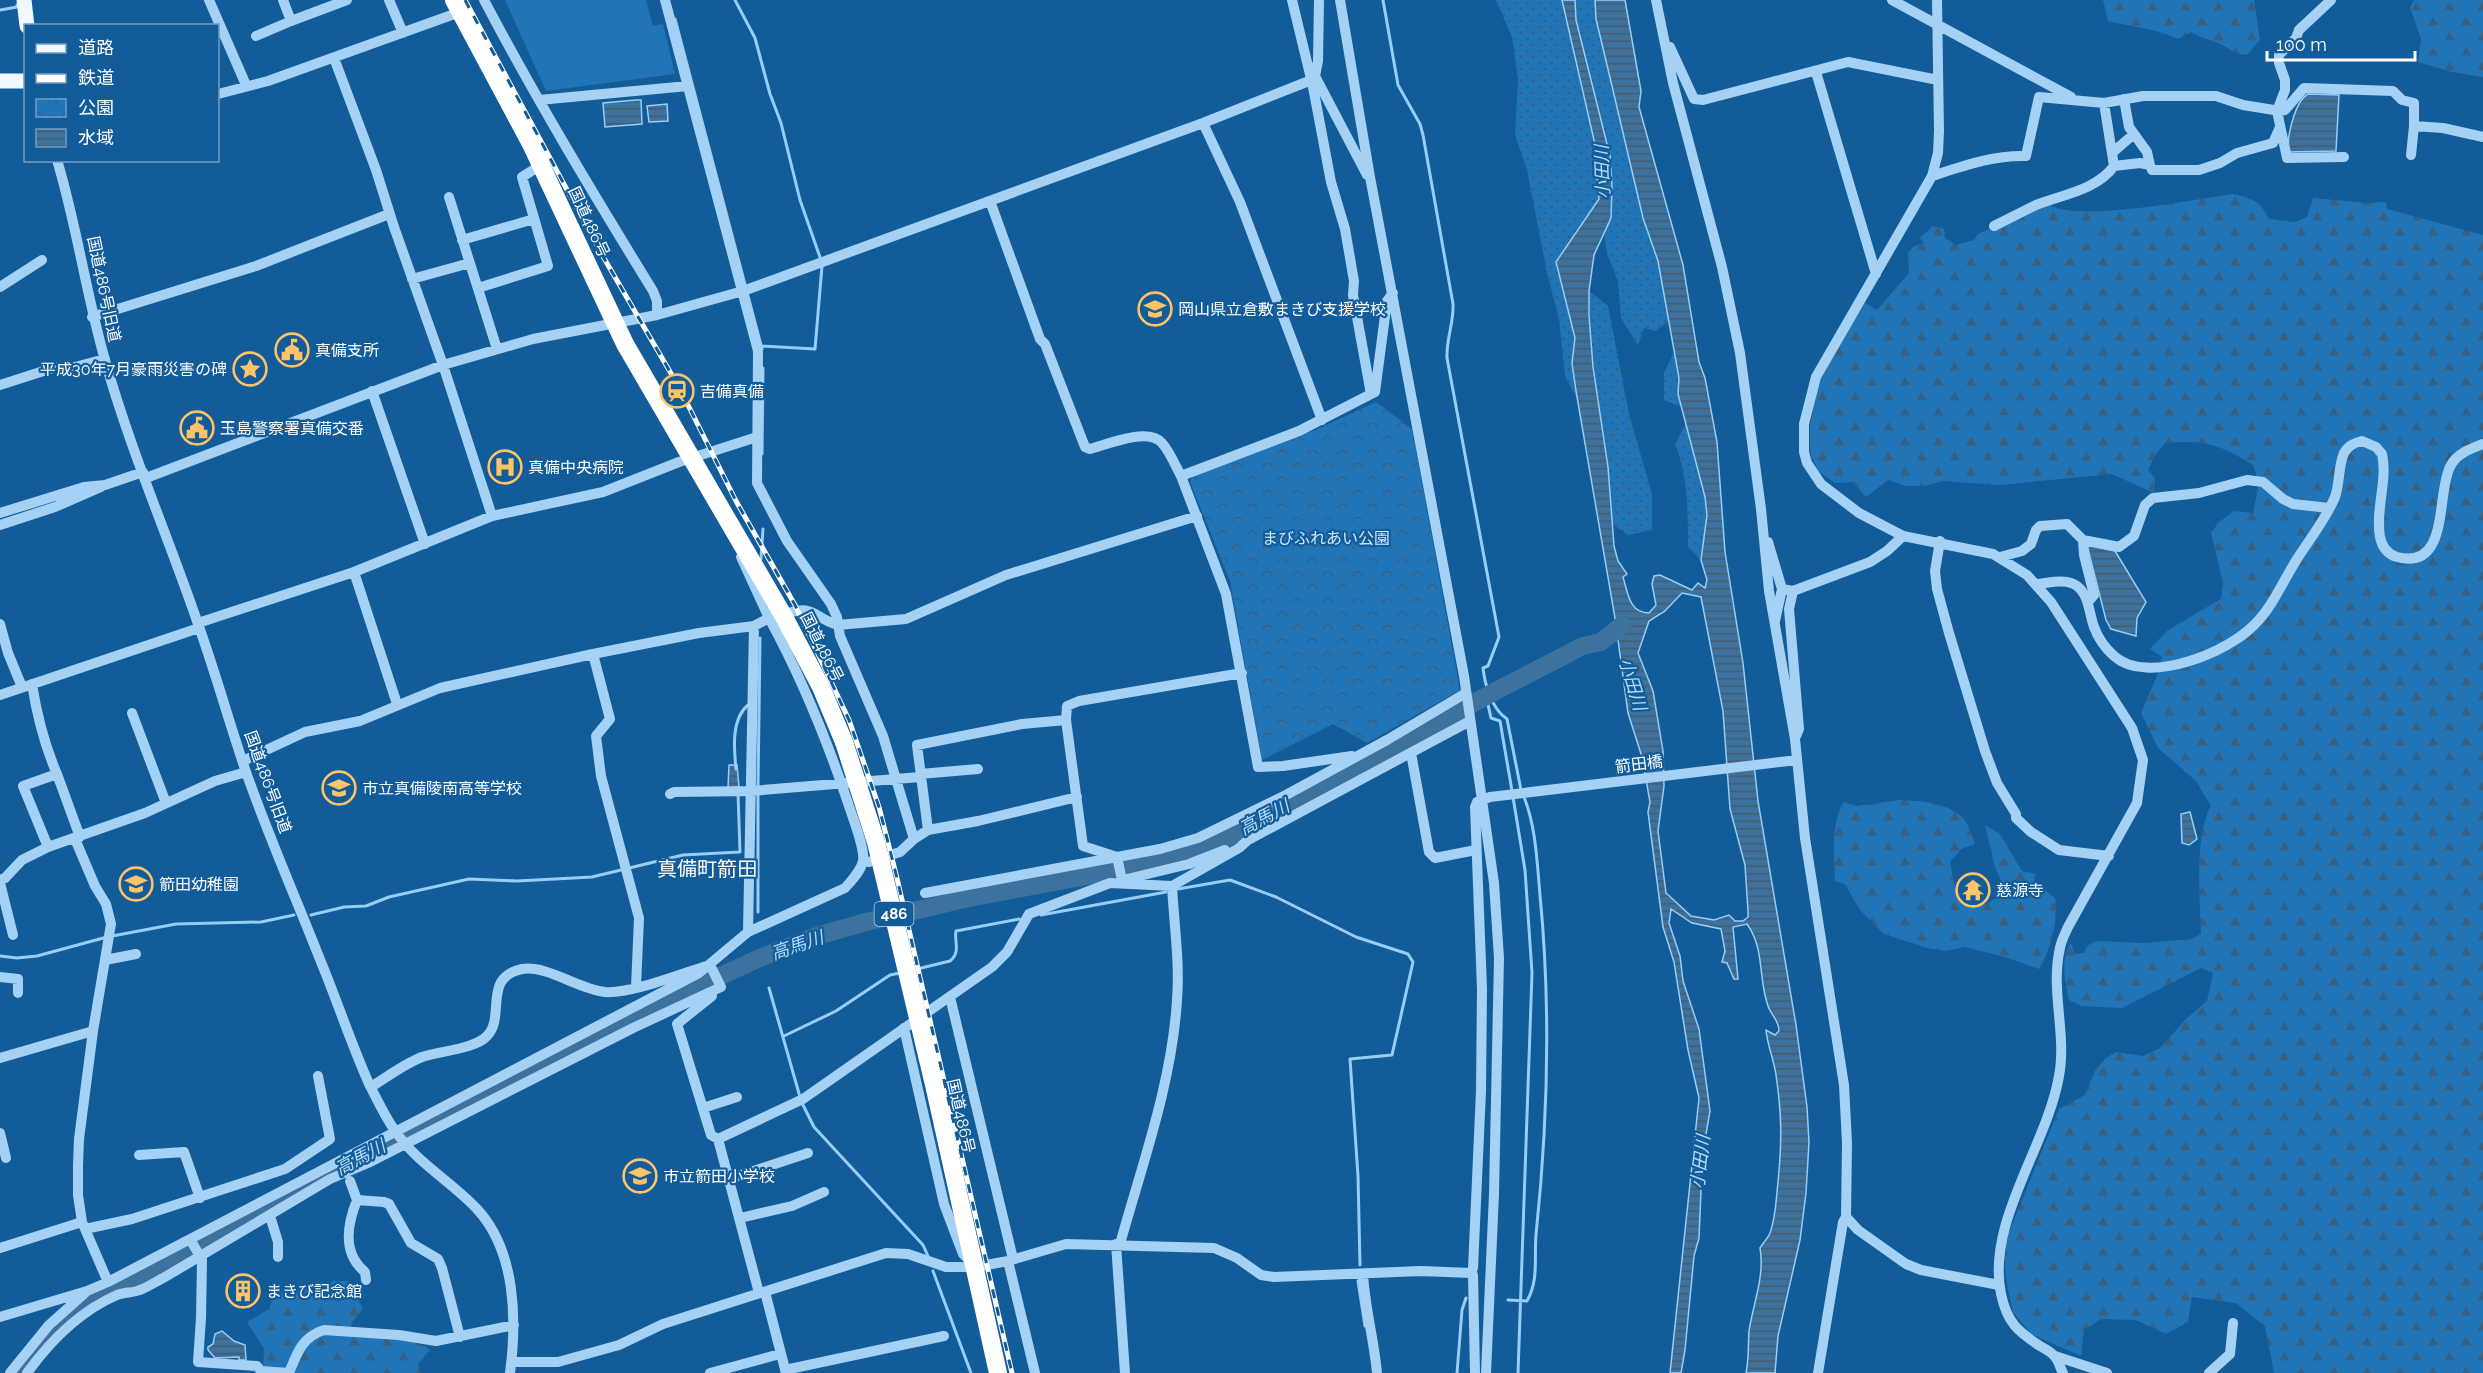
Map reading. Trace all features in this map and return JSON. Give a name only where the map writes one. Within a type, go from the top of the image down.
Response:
[{"type":"highway","name":"国道486号","points":[[457,6],[541,165],[615,322],[690,458],[739,539],[776,617],[821,687],[844,742],[876,842],[935,1089],[998,1373]]},
{"type":"main road","points":[[24,0],[27,24]]},
{"type":"main road","points":[[0,81],[24,81]]},
{"type":"street","points":[[209,0],[246,85]]},
{"type":"street","points":[[283,0],[291,21]]},
{"type":"street","points":[[256,36],[346,0]]},
{"type":"street","points":[[389,0],[403,33]]},
{"type":"street","points":[[484,0],[539,100],[653,291],[657,301],[657,315]]},
{"type":"street","points":[[664,0],[746,290],[758,351],[757,483],[787,541],[831,604],[840,636],[883,736],[914,839]]},
{"type":"street","points":[[1292,0],[1312,78],[1331,182],[1345,229],[1354,281],[1353,295],[1371,394]]},
{"type":"street","points":[[0,513],[84,487],[105,485],[144,475],[443,365],[496,349],[615,322],[657,315],[746,290],[1203,123],[1312,78],[1318,61],[1319,0]]},
{"type":"street","points":[[1340,0],[1370,177],[1486,798],[1499,958],[1494,1205],[1486,1373]]},
{"type":"street","points":[[1656,0],[1734,318],[1749,407],[1774,622],[1795,739],[1795,760],[1804,838],[1844,1084],[1847,1143],[1846,1217],[1843,1222],[1818,1373]]},
{"type":"street","points":[[1892,0],[2038,81],[2077,100]]},
{"type":"street","points":[[1936,0],[1938,153],[1932,176],[1816,377],[1804,424],[1804,452],[1813,475],[1830,492],[1859,513],[1903,536],[1940,541],[2000,557],[2037,584],[2061,616],[2132,728],[2143,760],[2137,803],[2068,927],[2060,948],[2057,976],[2062,1045],[2060,1074],[2047,1120],[2026,1169],[1998,1255],[2000,1285],[2006,1315],[2013,1325],[2055,1356],[2107,1373]]},
{"type":"street","points":[[2331,0],[2299,30],[2296,38],[2279,56],[2279,63],[2286,80],[2285,90],[2277,111],[2287,158],[2344,157]]},
{"type":"street","points":[[219,94],[268,81],[403,33],[457,6]]},
{"type":"street","points":[[1664,39],[1694,99],[1703,100],[1848,62],[1938,80]]},
{"type":"street","points":[[334,58],[376,170],[492,516]]},
{"type":"street","points":[[1816,72],[1876,274]]},
{"type":"street","points":[[1312,78],[1365,174],[1370,177]]},
{"type":"street","points":[[539,100],[688,86]]},
{"type":"street","points":[[1932,176],[1982,160],[2011,155],[2026,156],[2039,96],[2104,103],[2143,96],[2216,96],[2243,105],[2277,111],[2285,110],[2304,88],[2393,91],[2402,100],[2414,103],[2411,155]]},
{"type":"street","points":[[2124,99],[2129,128],[2147,152],[2152,170],[2199,170],[2220,163],[2237,153],[2273,143],[2280,127]]},
{"type":"street","points":[[2104,103],[2114,166]]},
{"type":"street","points":[[1203,123],[1240,202],[1322,420]]},
{"type":"street","points":[[2414,126],[2443,128],[2483,137]]},
{"type":"street","points":[[2112,153],[2134,134]]},
{"type":"street","name":"国道486号旧道","points":[[58,162],[73,216],[92,317],[119,408],[199,625],[246,772],[371,1087],[400,1138],[466,1198],[491,1226],[505,1264],[514,1325],[511,1368]]},
{"type":"street","points":[[1994,226],[2037,205],[2094,183],[2114,166],[2140,163],[2150,165]]},
{"type":"street","points":[[478,288],[548,266],[522,177],[541,165]]},
{"type":"street","points":[[449,197],[496,349]]},
{"type":"street","points":[[990,201],[1041,339],[1045,344],[1085,447],[1090,449],[1143,435],[1155,437],[1162,443],[1181,476],[1223,584],[1242,673],[1258,767],[1358,756]]},
{"type":"street","points":[[92,317],[256,266],[389,214]]},
{"type":"street","points":[[462,240],[534,219]]},
{"type":"street","points":[[0,287],[42,260]]},
{"type":"street","points":[[412,279],[470,263]]},
{"type":"street","points":[[1181,476],[1322,420],[1375,392],[1387,301],[1393,293]]},
{"type":"street","points":[[0,385],[56,368],[75,367],[105,359]]},
{"type":"street","points":[[372,391],[424,544]]},
{"type":"street","points":[[0,695],[354,572],[492,516],[603,492],[690,458],[756,437]]},
{"type":"street","points":[[2037,584],[2073,584],[2079,588],[2088,602],[2099,639],[2115,657],[2123,662],[2155,668],[2173,665],[2211,653],[2236,640],[2256,624],[2335,497],[2343,455],[2348,447],[2362,441],[2376,447],[2383,460],[2380,537],[2385,550],[2394,556],[2415,557],[2430,548],[2437,534],[2444,482],[2450,465],[2467,450],[2483,444]]},
{"type":"street","points":[[2000,557],[2026,548],[2031,544],[2036,530],[2046,524],[2067,524],[2083,540],[2119,547],[2134,536],[2145,505],[2153,498],[2199,493],[2247,480],[2263,482],[2283,499],[2293,504],[2329,508]]},
{"type":"street","points":[[0,525],[66,503],[105,485]]},
{"type":"street","points":[[243,760],[305,732],[360,721],[440,688],[699,633],[754,626],[799,609],[811,610],[838,625],[906,620],[1006,575],[1197,516]]},
{"type":"street","points":[[1762,529],[1787,590],[1799,729],[1795,739]]},
{"type":"street","points":[[1774,622],[1787,590],[1870,562],[1887,551],[1903,536]]},
{"type":"street","points":[[2083,540],[2084,555],[2094,595],[2088,602]]},
{"type":"street","points":[[1940,541],[1935,571],[1937,589],[1985,751],[1997,783],[2016,814],[2016,818],[2059,850],[2109,855]]},
{"type":"street","points":[[354,572],[397,704]]},
{"type":"street","points":[[330,1179],[335,1183],[350,1181],[368,1163],[400,1138],[463,1094],[712,967],[748,932],[845,888],[856,876],[863,861],[842,783],[830,747],[776,617]]},
{"type":"street","points":[[0,624],[8,653],[27,686],[47,752],[57,774],[95,886],[110,915],[110,937],[93,1031],[79,1139],[78,1195],[84,1226],[108,1282]]},
{"type":"street","points":[[748,932],[748,791],[754,626]]},
{"type":"street","points":[[593,654],[610,719],[596,736],[601,776],[639,918],[636,987]]},
{"type":"street","points":[[1118,859],[1083,846],[1066,720],[1067,706],[1080,701],[1242,673]]},
{"type":"street","points":[[925,893],[1118,859],[1198,837],[1286,795],[1467,696]]},
{"type":"street","points":[[132,713],[166,803]]},
{"type":"street","points":[[718,1139],[801,1100],[992,968],[1007,952],[1029,914],[1122,878],[1189,864],[1248,840],[1470,719]]},
{"type":"street","points":[[928,830],[917,745],[1022,724],[1066,720]]},
{"type":"street","points":[[1411,753],[1429,852],[1435,858],[1476,850]]},
{"type":"street","name":"箭田橋","points":[[1486,798],[1795,760]]},
{"type":"street","points":[[670,794],[674,792],[748,791],[897,779],[978,769]]},
{"type":"street","points":[[13,935],[0,882],[22,860],[166,803],[190,791],[246,772]]},
{"type":"street","points":[[48,848],[23,786],[57,774]]},
{"type":"street","points":[[863,861],[869,862],[900,852],[928,830],[978,821],[1077,797]]},
{"type":"street","points":[[1475,1373],[1475,1306],[1471,1273],[1481,1091],[1482,980],[1475,807],[1477,802],[1486,798]]},
{"type":"street","points":[[1110,883],[1172,886],[1229,854],[1248,840]]},
{"type":"street","points":[[1118,859],[1122,878]]},
{"type":"street","points":[[1125,1373],[1118,1244],[1165,1085],[1171,1047],[1177,999],[1172,886]]},
{"type":"street","points":[[105,960],[136,954]]},
{"type":"street","points":[[371,1087],[421,1058],[473,1044],[486,1037],[494,1021],[497,989],[510,973],[532,969],[575,985],[605,992],[623,991],[712,967]]},
{"type":"street","points":[[712,967],[720,985]]},
{"type":"street","points":[[0,977],[18,979],[18,993]]},
{"type":"street","points":[[720,985],[677,1024],[711,1135],[718,1139],[785,1371],[944,1336]]},
{"type":"street","points":[[27,1373],[41,1353],[83,1314],[116,1295],[138,1291],[194,1247],[270,1195],[400,1138],[720,985]]},
{"type":"street","points":[[950,997],[1035,1373]]},
{"type":"street","points":[[904,1028],[944,1204],[963,1254],[975,1268]]},
{"type":"street","points":[[0,1058],[93,1031]]},
{"type":"street","points":[[0,1248],[84,1226],[132,1220],[285,1169],[330,1139],[318,1076]]},
{"type":"street","points":[[703,1108],[737,1097]]},
{"type":"street","points":[[0,1133],[6,1158]]},
{"type":"street","points":[[139,1155],[184,1152],[200,1198]]},
{"type":"street","points":[[729,1179],[808,1153]]},
{"type":"street","points":[[0,1317],[87,1291],[270,1216],[330,1179],[368,1163]]},
{"type":"street","points":[[350,1181],[357,1200],[348,1224],[351,1256],[356,1264],[366,1272],[366,1280]]},
{"type":"street","points":[[740,1218],[792,1206],[824,1192]]},
{"type":"street","points":[[357,1200],[389,1204],[411,1244],[438,1259],[460,1337]]},
{"type":"street","points":[[270,1216],[278,1242],[278,1257]]},
{"type":"street","points":[[1846,1217],[1858,1230],[1906,1264],[1921,1270],[2000,1285]]},
{"type":"street","points":[[511,1368],[558,1362],[619,1345],[663,1324],[886,1253],[908,1254],[946,1267],[975,1268],[1066,1244],[1118,1244],[1214,1248],[1237,1258],[1261,1275],[1274,1277],[1421,1271],[1471,1273]]},
{"type":"street","points":[[194,1247],[202,1260],[198,1362],[257,1366],[261,1371],[289,1372],[298,1348],[313,1333],[324,1330],[399,1335],[436,1341],[514,1325]]},
{"type":"street","points":[[1363,1275],[1365,1303],[1374,1342],[1377,1373]]},
{"type":"street","points":[[10,1373],[49,1325],[87,1291]]},
{"type":"street","points":[[2209,1373],[2230,1354],[2233,1323]]},
{"type":"street","points":[[710,1373],[780,1354]]},
{"type":"street","points":[[2055,1356],[2063,1373]]},
{"type":"green space","points":[[505,0],[646,0],[653,26],[663,24],[675,74],[546,91]]},
{"type":"green space","points":[[1496,0],[1562,0],[1594,140],[1599,199],[1556,262],[1575,338],[1572,363],[1580,404],[1565,376],[1559,319],[1547,273],[1527,170],[1515,135],[1518,79],[1512,37]]},
{"type":"green space","points":[[1575,0],[1595,0],[1596,19],[1643,218],[1658,261],[1669,320],[1656,331],[1644,328],[1638,345],[1621,318],[1618,281],[1607,254],[1604,234],[1611,218],[1610,156],[1576,20]]},
{"type":"green space","points":[[2103,0],[2254,0],[2260,40],[2247,55],[2191,32],[2178,39],[2152,30],[2108,21]]},
{"type":"green space","points":[[2414,0],[2483,0],[2483,77],[2452,72],[2418,62],[2421,39],[2410,7]]},
{"type":"green space","points":[[2233,194],[2255,201],[2269,219],[2296,222],[2307,217],[2313,198],[2367,203],[2386,202],[2387,209],[2483,235],[2483,1373],[2274,1373],[2265,1326],[2236,1303],[2192,1297],[2188,1322],[2166,1334],[2136,1320],[2101,1319],[2084,1330],[2081,1356],[2031,1334],[2013,1312],[2004,1255],[2009,1232],[2059,1109],[2085,1095],[2095,1071],[2106,1058],[2116,1052],[2143,1056],[2160,1048],[2187,1018],[2207,1001],[2213,973],[2201,968],[2122,1008],[2081,1006],[2069,1000],[2064,963],[2071,943],[2075,954],[2084,953],[2087,946],[2096,941],[2143,943],[2191,939],[2201,934],[2200,850],[2202,833],[2211,806],[2196,781],[2158,748],[2141,713],[2157,676],[2162,657],[2150,649],[2168,630],[2221,599],[2223,583],[2211,533],[2219,522],[2234,511],[2253,513],[2259,483],[2253,465],[2231,452],[2211,445],[2191,442],[2165,443],[2155,455],[2148,470],[2155,478],[2154,493],[2112,474],[2000,485],[1942,481],[1924,486],[1906,486],[1888,480],[1866,497],[1853,482],[1835,483],[1818,471],[1810,452],[1810,427],[1818,385],[1838,346],[1865,303],[1877,310],[1909,273],[1908,253],[1914,246],[1924,243],[1920,238],[1933,226],[1944,229],[1945,238],[1956,245],[1974,240],[1978,234],[1997,225],[2050,205],[2064,210],[2110,211]]},
{"type":"green space","points":[[1589,291],[1608,306],[1629,414],[1652,494],[1652,530],[1628,535],[1612,524],[1608,467],[1593,367]]},
{"type":"green space","points":[[1674,352],[1679,378],[1678,394],[1682,407],[1664,400],[1664,373]]},
{"type":"green space","name":"まびふれあい公園","points":[[1376,402],[1412,429],[1460,690],[1367,743],[1333,724],[1262,760],[1230,581],[1190,482],[1193,475],[1320,428]]},
{"type":"green space","points":[[1686,424],[1705,497],[1707,515],[1701,560],[1688,547],[1685,482],[1675,444]]},
{"type":"green space","points":[[1900,800],[1941,806],[1963,818],[1975,844],[1961,849],[1950,862],[1955,888],[1983,905],[1999,897],[2003,885],[1995,867],[1985,825],[2000,834],[2022,871],[2036,874],[2034,881],[2055,898],[2056,907],[2053,935],[2039,969],[2005,957],[1965,947],[1945,951],[1927,948],[1884,934],[1859,909],[1845,884],[1835,881],[1835,831],[1843,802],[1857,806]]},
{"type":"green space","points":[[333,1281],[349,1281],[363,1309],[352,1322],[349,1336],[402,1339],[421,1345],[430,1350],[418,1364],[421,1373],[263,1373],[264,1349],[247,1322],[269,1309],[275,1294],[297,1289],[323,1290]]},
{"type":"water","name":"小田川","points":[[1562,0],[1575,0],[1576,20],[1610,156],[1611,218],[1594,255],[1589,291],[1589,315],[1593,367],[1608,467],[1614,546],[1618,561],[1627,574],[1623,577],[1630,601],[1637,610],[1649,613],[1656,605],[1652,584],[1654,576],[1660,575],[1692,590],[1698,583],[1705,588],[1707,580],[1701,560],[1707,515],[1705,497],[1678,394],[1679,378],[1658,261],[1643,218],[1596,19],[1595,0],[1625,0],[1641,91],[1639,107],[1683,265],[1699,362],[1705,378],[1717,442],[1725,552],[1743,663],[1758,801],[1796,1025],[1807,1107],[1809,1142],[1806,1193],[1800,1240],[1778,1336],[1775,1373],[1746,1373],[1749,1331],[1761,1269],[1760,1248],[1770,1233],[1776,1201],[1781,1128],[1776,1075],[1766,1030],[1775,1035],[1779,1027],[1768,1006],[1759,954],[1753,934],[1747,924],[1733,927],[1738,979],[1734,979],[1727,963],[1722,962],[1725,951],[1721,929],[1692,923],[1671,909],[1669,923],[1680,956],[1683,981],[1699,1029],[1710,1111],[1699,1175],[1701,1191],[1699,1238],[1694,1256],[1685,1350],[1681,1373],[1670,1373],[1699,1098],[1688,1050],[1674,962],[1663,927],[1648,812],[1650,802],[1642,757],[1628,713],[1615,618],[1572,363],[1575,338],[1556,262],[1599,199],[1594,140]],"holes":[[[1682,593],[1701,597],[1723,711],[1730,809],[1745,865],[1748,917],[1743,921],[1735,921],[1729,915],[1714,920],[1691,916],[1666,893],[1658,831],[1664,786],[1663,751],[1653,691],[1638,653],[1649,621],[1665,611]]]},
{"type":"water","points":[[2308,94],[2339,95],[2336,151],[2289,152],[2292,120],[2299,104]]},
{"type":"water","points":[[641,100],[642,124],[605,127],[603,103]]},
{"type":"water","points":[[667,104],[668,121],[649,122],[647,106]]},
{"type":"water","points":[[2087,545],[2115,551],[2146,602],[2137,618],[2136,636],[2111,629],[2106,620]]},
{"type":"water","points":[[729,765],[737,765],[739,787],[728,788]]},
{"type":"water","points":[[2190,812],[2197,839],[2189,845],[2182,843],[2181,814]]},
{"type":"water","points":[[222,1331],[234,1341],[245,1345],[246,1360],[239,1360],[239,1357],[215,1358],[208,1350],[208,1347],[213,1344],[215,1334]]},
{"type":"waterway","points":[[735,0],[755,38],[770,94],[781,123],[800,200],[821,260]]},
{"type":"waterway","points":[[1383,0],[1398,85],[1420,124],[1423,135],[1453,304],[1447,358],[1499,637],[1488,666],[1483,668],[1484,675],[1493,703],[1507,719],[1521,790]]},
{"type":"waterway","points":[[0,10],[17,7],[17,5]]},
{"type":"waterway","points":[[675,19],[762,349]]},
{"type":"waterway","points":[[762,346],[815,349],[822,266]]},
{"type":"waterway","points":[[762,454],[763,368]]},
{"type":"waterway","points":[[761,559],[763,529]]},
{"type":"waterway","name":"高馬川","points":[[19,1373],[36,1349],[61,1323],[95,1296],[165,1263],[320,1177],[506,1081],[701,985],[762,957],[820,935],[866,922],[969,898],[1140,866],[1215,844],[1278,812],[1490,694],[1583,646],[1601,642],[1622,625]]},
{"type":"waterway","points":[[758,787],[760,638]]},
{"type":"waterway","points":[[1486,696],[1491,718],[1500,721],[1512,791]]},
{"type":"waterway","points":[[736,769],[734,744],[736,726],[748,705]]},
{"type":"waterway","points":[[311,915],[344,907],[366,906],[389,897],[469,879],[517,881],[592,877],[683,855],[740,852],[738,793]]},
{"type":"waterway","points":[[758,793],[758,912]]},
{"type":"waterway","points":[[1513,797],[1525,870],[1532,973],[1518,1373]]},
{"type":"waterway","points":[[1508,1300],[1527,1301],[1533,1285],[1547,1065],[1543,937],[1535,845],[1524,797]]},
{"type":"waterway","points":[[1178,889],[1230,880],[1276,897],[1356,937],[1408,954],[1413,962],[1392,1055],[1350,1059],[1358,1176],[1360,1265]]},
{"type":"waterway","points":[[1041,915],[1166,892]]},
{"type":"waterway","points":[[0,956],[17,958],[37,956],[107,937],[176,924],[261,922],[294,915]]},
{"type":"waterway","points":[[913,970],[950,961],[956,950],[956,931],[1019,919]]},
{"type":"waterway","name":"高馬川","points":[[761,953],[763,961]]},
{"type":"waterway","points":[[784,1036],[836,1011],[890,975],[900,973]]},
{"type":"waterway","points":[[769,988],[800,1097]]},
{"type":"waterway","points":[[802,1103],[814,1127],[923,1245],[928,1256]]},
{"type":"waterway","points":[[933,1271],[971,1373]]},
{"type":"waterway","points":[[1358,1281],[1365,1326]]},
{"type":"waterway","points":[[1457,1373],[1462,1310],[1466,1298]]},
{"type":"railway","points":[[465,0],[601,253],[680,389],[736,501],[795,605],[849,720],[879,807],[896,874],[1012,1373]]},
{"type":"place","name":"岡山県立倉敷まきび支援学校","points":[[1155,309]]},
{"type":"place","name":"真備支所","points":[[292,350]]},
{"type":"place","name":"平成30年7月豪雨災害の碑","points":[[250,369]]},
{"type":"place","name":"吉備真備","points":[[677,391]]},
{"type":"place","name":"玉島警察署真備交番","points":[[197,428]]},
{"type":"place","name":"真備中央病院","points":[[505,467]]},
{"type":"place","name":"市立真備陵南高等学校","points":[[339,788]]},
{"type":"place","name":"箭田幼稚園","points":[[136,884]]},
{"type":"place","name":"慈源寺","points":[[1973,890]]},
{"type":"place","name":"市立箭田小学校","points":[[640,1176]]},
{"type":"place","name":"まきび記念館","points":[[243,1291]]},
{"type":"district","name":"真備町箭田","points":[[707,869]]}]
